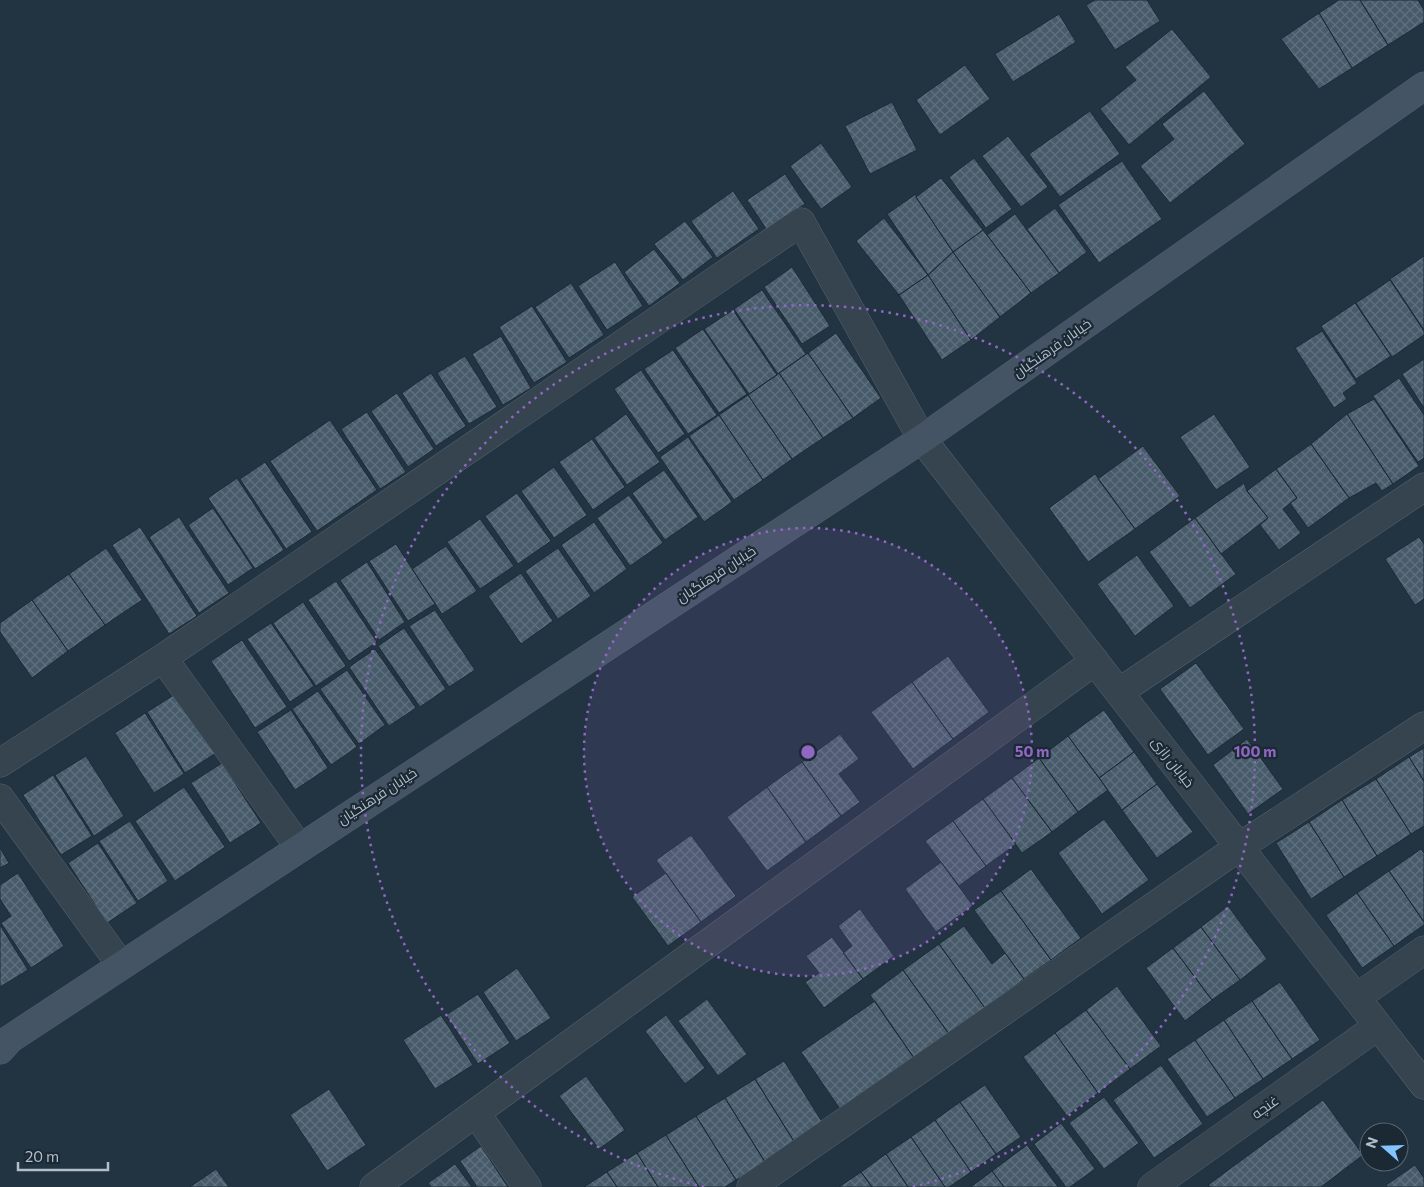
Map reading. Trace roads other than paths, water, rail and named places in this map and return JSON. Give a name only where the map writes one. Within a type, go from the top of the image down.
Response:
[{"type":"street","name":"خیابان فرهنگیان","points":[[0,1050],[10,1039],[299,847],[922,439],[1424,86]]},
{"type":"street","name":"خیابان رازی","points":[[163,658],[801,222],[922,439],[1424,1085]]},
{"type":"street","points":[[1119,692],[1424,487]]},
{"type":"street","points":[[0,763],[163,658],[299,847]]},
{"type":"street","points":[[374,1187],[1095,661]]},
{"type":"street","points":[[751,1187],[1239,847],[1424,726]]},
{"type":"street","points":[[0,798],[121,965]]},
{"type":"street","points":[[1356,998],[1424,950]]},
{"type":"street","name":"غنچه","points":[[1152,1187],[1378,1026]]},
{"type":"street","points":[[476,1113],[527,1187]]}]
